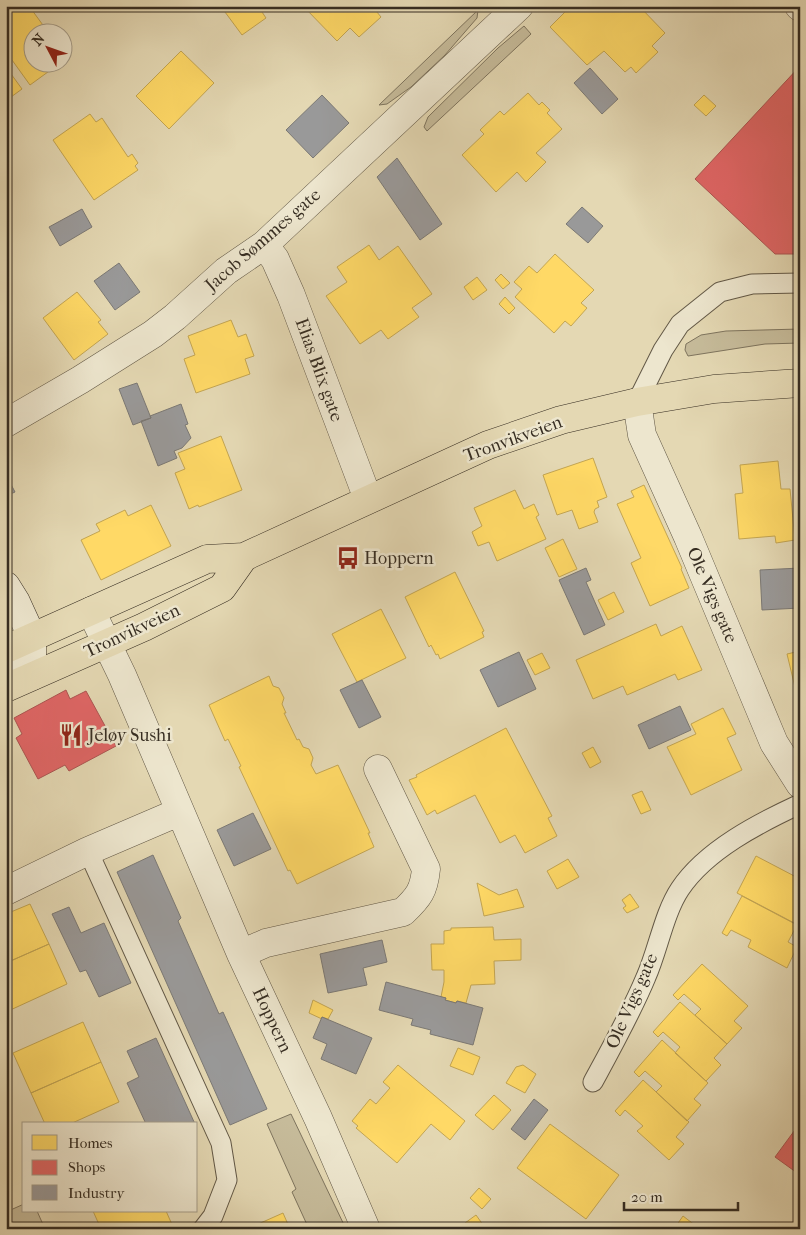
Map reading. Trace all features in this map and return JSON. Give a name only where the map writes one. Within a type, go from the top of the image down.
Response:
[{"type":"main road","name":"Tronvikveien","points":[[6,649],[207,559],[244,557],[488,445],[561,420],[637,402],[714,388],[800,383]]},
{"type":"main road","name":"Tronvikveien","points":[[6,688],[152,624],[222,588],[244,557]]},
{"type":"street","name":"Jacob Sømmes gate","points":[[6,423],[80,380],[152,334],[175,317],[226,271],[264,245],[519,6]]},
{"type":"street","name":"Elias Blix gate","points":[[264,245],[275,259],[291,295],[368,499]]},
{"type":"street","name":"Ole Vigs gate","points":[[637,402],[642,435],[688,537],[774,743],[800,784]]},
{"type":"street","points":[[6,586],[16,602],[32,637],[32,676],[6,663]]},
{"type":"street","name":"Hoppern","points":[[90,611],[108,643],[241,954],[318,1118],[366,1229]]},
{"type":"street","points":[[241,954],[266,943],[403,912],[418,898],[425,882],[426,869],[378,769]]},
{"type":"street","points":[[6,891],[88,851],[179,812]]},
{"type":"lane","points":[[637,402],[663,350],[680,324],[720,292],[752,284],[800,283]]},
{"type":"lane","name":"Ole Vigs gate","points":[[593,1082],[628,1017],[647,975],[666,919],[679,890],[702,866],[732,840],[766,820],[800,804]]},
{"type":"lane","points":[[88,851],[221,1143],[227,1180],[213,1216],[203,1229]]},
{"type":"shaded area","points":[[478,10],[477,18],[445,55],[411,87],[387,104],[379,105]]},
{"type":"shaded area","points":[[524,26],[531,34],[427,131],[424,127],[428,117],[498,48]]},
{"type":"shaded area","points":[[800,329],[800,343],[765,344],[688,356],[685,350],[686,344],[701,335],[726,331]]},
{"type":"shaded area","points":[[291,1114],[346,1229],[309,1229],[292,1192],[296,1189],[267,1124]]},
{"type":"shaded area","points":[[22,1205],[22,1212],[37,1212],[45,1229],[6,1229],[6,1212]]},
{"type":"building: Homes","points":[[6,6],[29,6],[41,22],[22,22],[22,72],[48,72],[30,85],[12,60],[9,61],[6,58]]},
{"type":"building: Homes","points":[[219,6],[258,6],[266,18],[242,35]]},
{"type":"building: Homes","points":[[372,6],[381,17],[359,37],[350,28],[337,41],[304,7]]},
{"type":"building: Homes","points":[[571,6],[578,8],[580,6],[628,6],[632,11],[639,6],[665,33],[652,46],[658,52],[636,73],[631,67],[625,72],[604,51],[587,65],[550,27]]},
{"type":"building: Homes","points":[[181,51],[214,83],[169,129],[136,96]]},
{"type":"building: Homes","points":[[6,67],[22,89],[11,97],[6,91]]},
{"type":"building: Homes","points":[[528,93],[539,105],[542,102],[550,110],[547,113],[562,129],[536,153],[546,162],[526,182],[517,172],[496,192],[462,155],[484,134],[480,130],[500,111],[504,115]]},
{"type":"building: Homes","points":[[704,95],[716,106],[706,116],[694,105]]},
{"type":"building: Homes","points":[[90,114],[96,122],[102,118],[128,157],[132,154],[138,163],[135,166],[138,170],[94,200],[53,140]]},
{"type":"building: Homes","points":[[369,245],[379,260],[398,246],[432,294],[412,308],[419,317],[388,339],[381,330],[360,344],[326,296],[347,282],[337,267]]},
{"type":"building: Homes","points":[[555,254],[594,290],[581,303],[587,308],[571,326],[565,321],[554,333],[515,297],[522,289],[514,282],[529,266],[537,273]]},
{"type":"building: Homes","points":[[501,274],[510,283],[503,289],[495,280]]},
{"type":"building: Homes","points":[[477,277],[487,290],[473,300],[464,287]]},
{"type":"building: Homes","points":[[77,292],[101,320],[98,322],[108,334],[74,360],[43,318]]},
{"type":"building: Homes","points":[[505,297],[515,308],[509,314],[499,304]]},
{"type":"building: Homes","points":[[231,320],[238,337],[246,334],[254,356],[245,359],[250,374],[196,393],[184,359],[195,355],[188,336]]},
{"type":"building: Homes","points":[[221,436],[242,490],[189,509],[175,473],[185,469],[178,453]]},
{"type":"building: Homes","points":[[593,458],[607,497],[597,501],[599,507],[594,512],[598,522],[579,529],[572,510],[557,515],[543,475]]},
{"type":"building: Homes","points":[[778,461],[781,489],[790,489],[795,540],[776,543],[775,536],[739,539],[735,494],[743,493],[740,465]]},
{"type":"building: Homes","points":[[644,485],[682,568],[689,588],[650,606],[631,563],[641,558],[617,504],[634,497],[631,491]]},
{"type":"building: Homes","points":[[515,490],[524,509],[534,504],[539,515],[536,517],[546,539],[497,561],[489,542],[478,546],[472,532],[482,526],[474,508]]},
{"type":"building: Homes","points":[[151,505],[171,546],[101,580],[81,540],[100,531],[96,524],[125,510],[128,516]]},
{"type":"building: Homes","points":[[563,539],[577,569],[559,577],[545,548]]},
{"type":"building: Homes","points":[[455,572],[484,631],[482,632],[484,637],[440,659],[431,645],[429,647],[405,597]]},
{"type":"building: Homes","points":[[614,592],[624,612],[608,620],[598,600]]},
{"type":"building: Homes","points":[[381,609],[406,658],[357,682],[332,634]]},
{"type":"building: Homes","points":[[656,624],[661,636],[682,626],[702,670],[678,680],[675,674],[627,695],[623,686],[593,699],[576,660]]},
{"type":"building: Homes","points":[[800,651],[800,704],[799,704],[787,654]]},
{"type":"building: Homes","points":[[542,653],[550,668],[535,675],[527,660]]},
{"type":"building: Homes","points":[[269,676],[273,686],[279,688],[284,698],[282,704],[286,713],[284,713],[297,740],[299,739],[303,747],[309,749],[313,758],[311,765],[316,774],[338,765],[370,833],[368,833],[374,847],[297,884],[290,870],[288,871],[239,767],[241,766],[228,739],[225,741],[209,705]]},
{"type":"building: Homes","points":[[723,708],[736,734],[727,738],[742,770],[691,795],[667,747],[696,734],[691,724]]},
{"type":"building: Homes","points":[[506,728],[552,816],[548,818],[557,836],[525,853],[515,835],[500,843],[475,795],[437,814],[435,810],[427,815],[409,780]]},
{"type":"building: Homes","points":[[593,747],[601,762],[590,768],[582,753]]},
{"type":"building: Homes","points":[[642,791],[651,810],[641,814],[632,795]]},
{"type":"building: Homes","points":[[756,856],[800,879],[800,926],[737,893]]},
{"type":"building: Homes","points":[[568,859],[579,877],[557,889],[547,871]]},
{"type":"building: Homes","points":[[477,883],[499,895],[517,889],[524,907],[484,916]]},
{"type":"building: Homes","points":[[630,894],[639,907],[627,913],[623,908],[626,906],[622,900]]},
{"type":"building: Homes","points":[[742,896],[797,925],[788,942],[797,947],[787,968],[748,947],[751,940],[731,930],[727,936],[722,933]]},
{"type":"building: Homes","points":[[30,904],[49,944],[6,963],[6,914]]},
{"type":"building: Homes","points":[[493,927],[494,940],[521,939],[521,960],[494,961],[495,984],[471,985],[466,1003],[445,1000],[446,998],[441,997],[444,970],[432,970],[431,944],[444,944],[444,931],[451,930],[451,928]]},
{"type":"building: Homes","points":[[49,944],[67,984],[6,1012],[6,963]]},
{"type":"building: Homes","points":[[702,964],[748,1006],[734,1021],[742,1028],[727,1044],[695,1015],[701,1009],[684,994],[678,1000],[673,995]]},
{"type":"building: Homes","points":[[313,1000],[333,1010],[328,1019],[322,1017],[322,1019],[309,1013]]},
{"type":"building: Homes","points":[[680,1002],[727,1044],[714,1058],[721,1065],[706,1081],[675,1053],[680,1047],[663,1032],[658,1037],[653,1032]]},
{"type":"building: Homes","points":[[83,1022],[101,1062],[31,1093],[13,1053]]},
{"type":"building: Homes","points":[[662,1040],[708,1083],[694,1099],[701,1105],[687,1121],[656,1092],[662,1086],[645,1071],[639,1077],[634,1072]]},
{"type":"building: Homes","points":[[458,1048],[480,1057],[473,1075],[450,1066]]},
{"type":"building: Homes","points":[[101,1062],[119,1102],[74,1122],[44,1122],[31,1093]]},
{"type":"building: Homes","points":[[398,1065],[465,1121],[450,1140],[431,1124],[397,1163],[356,1128],[358,1126],[352,1121],[370,1099],[376,1104],[390,1088],[383,1082]]},
{"type":"building: Homes","points":[[523,1065],[536,1074],[525,1093],[506,1083],[516,1067]]},
{"type":"building: Homes","points":[[643,1080],[689,1122],[676,1137],[684,1144],[669,1160],[637,1131],[643,1126],[625,1110],[620,1116],[615,1111]]},
{"type":"building: Homes","points":[[494,1095],[511,1110],[493,1130],[475,1115]]},
{"type":"building: Homes","points":[[550,1124],[619,1175],[586,1219],[517,1168]]},
{"type":"building: Homes","points":[[479,1188],[491,1199],[482,1209],[470,1198]]},
{"type":"building: Homes","points":[[93,1212],[166,1212],[174,1229],[101,1229]]},
{"type":"building: Homes","points":[[283,1213],[290,1229],[247,1229]]},
{"type":"building: Homes","points":[[476,1215],[486,1229],[469,1229],[465,1223]]},
{"type":"building: Homes","points":[[683,1216],[700,1229],[674,1229]]},
{"type":"building: Shops","points":[[800,66],[800,254],[775,254],[695,179]]},
{"type":"building: Shops","points":[[66,690],[70,699],[86,691],[116,746],[69,771],[65,765],[38,779],[16,738],[22,734],[14,718]]},
{"type":"building: Shops","points":[[800,1123],[800,1175],[775,1157]]},
{"type":"building: Industry","points":[[590,68],[618,99],[602,114],[574,83]]},
{"type":"building: Industry","points":[[322,95],[349,123],[313,158],[286,130]]},
{"type":"building: Industry","points":[[397,158],[442,224],[420,240],[377,177]]},
{"type":"building: Industry","points":[[582,207],[603,226],[588,243],[566,224]]},
{"type":"building: Industry","points":[[82,209],[92,227],[60,246],[49,227]]},
{"type":"building: Industry","points":[[119,263],[140,292],[115,310],[94,281]]},
{"type":"building: Industry","points":[[137,383],[151,418],[133,425],[119,389]]},
{"type":"building: Industry","points":[[181,404],[188,424],[185,425],[191,438],[182,448],[174,451],[177,458],[158,466],[141,421]]},
{"type":"building: Industry","points":[[6,475],[15,492],[6,496]]},
{"type":"building: Industry","points":[[586,568],[591,580],[586,582],[605,625],[584,635],[559,580]]},
{"type":"building: Industry","points":[[800,568],[800,608],[762,610],[760,570]]},
{"type":"building: Industry","points":[[519,652],[536,689],[498,707],[480,670]]},
{"type":"building: Industry","points":[[362,680],[381,717],[359,728],[340,690]]},
{"type":"building: Industry","points":[[680,706],[691,730],[649,749],[638,725]]},
{"type":"building: Industry","points":[[253,813],[271,849],[234,866],[217,830]]},
{"type":"building: Industry","points":[[153,855],[181,918],[178,921],[219,1014],[223,1012],[267,1109],[230,1125],[117,872]]},
{"type":"building: Industry","points":[[69,907],[81,933],[104,923],[131,983],[99,997],[86,970],[80,972],[52,914]]},
{"type":"building: Industry","points":[[382,940],[387,962],[363,968],[367,985],[328,993],[320,954]]},
{"type":"building: Industry","points":[[386,982],[446,998],[445,1000],[456,1003],[457,1001],[483,1008],[473,1045],[430,1034],[431,1030],[411,1025],[413,1019],[379,1010]]},
{"type":"building: Industry","points":[[322,1017],[372,1038],[356,1074],[321,1059],[327,1044],[313,1038]]},
{"type":"building: Industry","points":[[156,1038],[194,1122],[145,1122],[127,1083],[139,1077],[127,1051]]},
{"type":"building: Industry","points":[[534,1099],[548,1110],[525,1140],[511,1129]]},
{"type":"place","name":"Hoppern","points":[[348,558]]},
{"type":"place","name":"Jeløy Sushi","points":[[71,735]]}]
